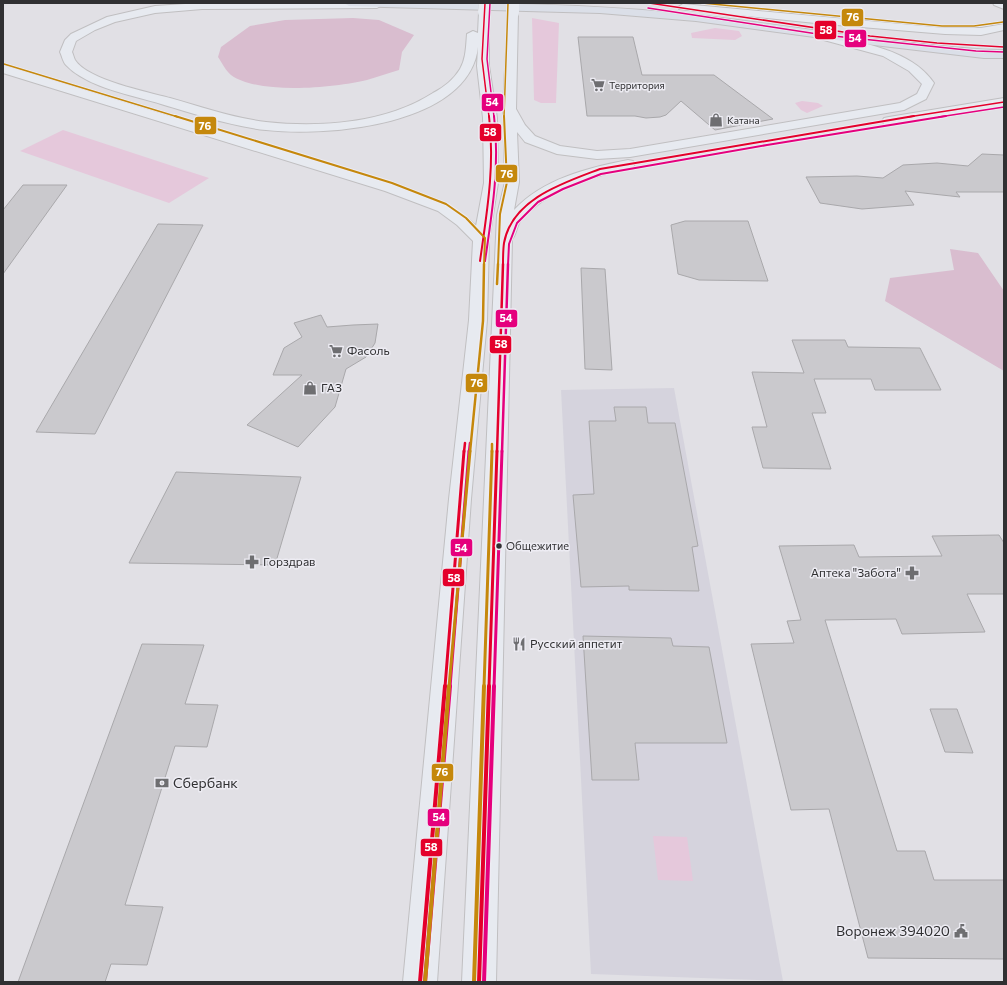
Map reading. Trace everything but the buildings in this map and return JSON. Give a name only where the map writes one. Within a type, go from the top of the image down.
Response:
[{"type":"highway","points":[[349,3],[600,10],[696,18],[824,37],[984,54],[1004,54]]},
{"type":"highway","points":[[649,3],[683,7],[825,30],[1004,47]]},
{"type":"main road","points":[[998,3],[1004,6]]},
{"type":"main road","points":[[401,5],[209,5],[158,10],[116,18],[99,24],[70,41],[66,50],[69,62],[78,70],[96,80],[205,113],[268,126],[297,128],[335,126],[396,115],[420,107],[444,93],[465,71],[471,54],[474,30],[484,12]]},
{"type":"main road","points":[[683,7],[855,24],[972,32],[993,30],[1004,27]]},
{"type":"main road","points":[[420,982],[460,499],[478,320],[492,242],[505,215],[512,182],[509,108],[513,8]]},
{"type":"main road","points":[[479,982],[492,242],[490,118],[483,66],[484,12]]},
{"type":"main road","points":[[509,108],[520,127],[530,139],[557,150],[596,154],[630,153],[904,106],[922,96],[928,83],[913,68],[886,54],[824,37]]},
{"type":"main road","points":[[3,69],[390,188],[443,208],[492,242]]},
{"type":"main road","points":[[492,242],[535,198],[561,184],[600,169],[766,140],[1004,102]]},
{"type":"shaded area","points":[[353,18],[379,20],[414,35],[402,52],[399,70],[353,83],[317,87],[277,87],[243,81],[231,75],[218,57],[221,47],[250,26],[285,20]]},
{"type":"shaded area","points":[[532,18],[559,23],[556,103],[541,103],[534,100]]},
{"type":"shaded area","points":[[715,28],[739,31],[742,36],[735,40],[692,38],[691,33]]},
{"type":"shaded area","points":[[802,101],[818,103],[823,106],[807,113],[801,110],[795,103]]},
{"type":"shaded area","points":[[63,130],[209,178],[169,203],[20,151]]},
{"type":"shaded area","points":[[950,249],[978,253],[1004,291],[1004,371],[885,301],[890,278],[954,270]]},
{"type":"shaded area","points":[[674,388],[783,981],[591,974],[561,390]]},
{"type":"shaded area","points":[[653,836],[687,837],[693,881],[658,880]]},
{"type":"transit line","name":"58","points":[[480,261],[490,193],[492,168],[490,125],[482,59],[485,3]]},
{"type":"transit line","name":"54","points":[[485,261],[495,193],[497,168],[495,124],[487,59],[490,3]]},
{"type":"transit line","name":"76","points":[[497,284],[500,214],[507,182],[504,108],[508,3]]},
{"type":"transit line","name":"58","points":[[649,3],[870,36],[937,43],[1004,47]]},
{"type":"transit line","name":"76","points":[[702,3],[926,25],[959,27],[989,25],[1003,22]]},
{"type":"transit line","name":"54","points":[[648,8],[824,35],[976,51],[1004,52]]},
{"type":"transit line","name":"76","points":[[4,64],[392,183],[446,204],[466,218],[485,238],[483,321],[465,499],[425,982]]},
{"type":"transit line","name":"58","points":[[479,982],[504,243],[513,220],[535,198],[561,184],[600,169],[766,140],[1004,102]]},
{"type":"transit line","name":"54","points":[[484,982],[509,244],[517,223],[538,202],[563,189],[601,174],[767,145],[1004,107]]},
{"type":"transit line","name":"58","points":[[420,982],[465,443]]},
{"type":"transit line","name":"54","points":[[425,982],[470,443]]},
{"type":"transit line","name":"76","points":[[474,982],[492,444]]},
{"type":"place","name":"Территория","points":[[598,85]]},
{"type":"place","name":"Катана","points":[[716,120]]},
{"type":"place","name":"Фасоль","points":[[336,351]]},
{"type":"place","name":"ГАЗ","points":[[310,388]]},
{"type":"place","name":"Общежитие","points":[[499,546]]},
{"type":"place","name":"Горздрав","points":[[252,562]]},
{"type":"place","name":"Аптека \"Забота\"","points":[[912,573]]},
{"type":"place","name":"Русский аппетит","points":[[519,644]]},
{"type":"place","name":"Сбербанк","points":[[162,783]]},
{"type":"place","name":"Воронеж 394020","points":[[961,931]]}]
